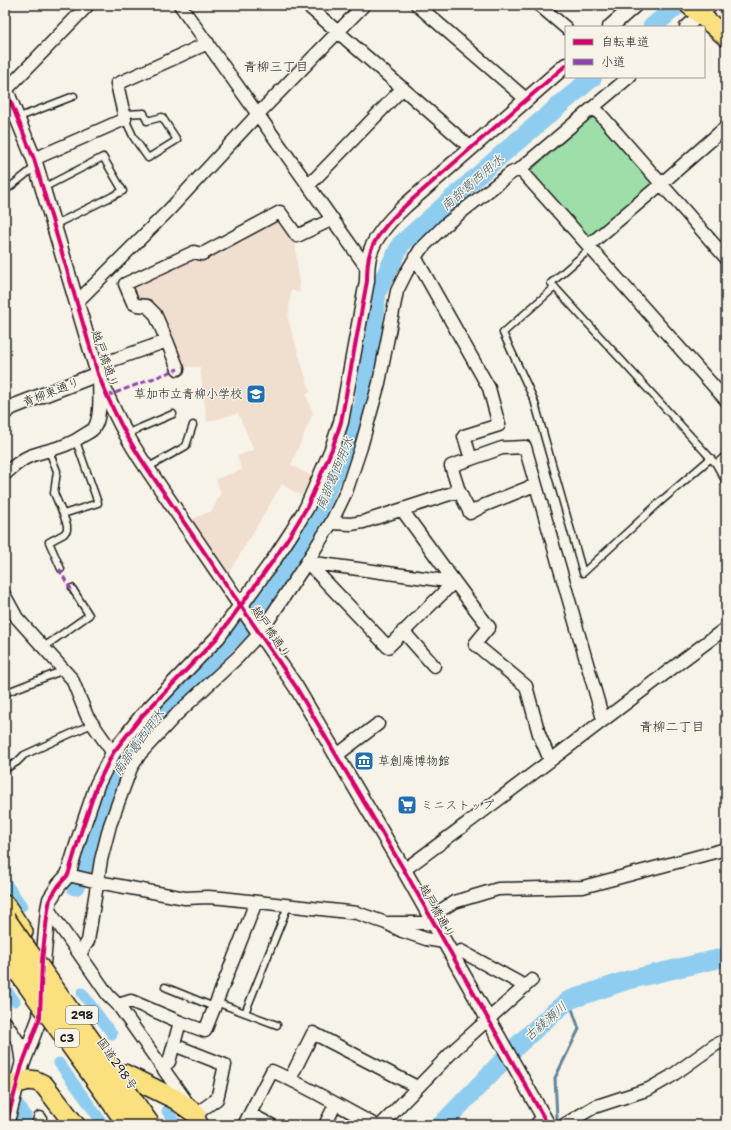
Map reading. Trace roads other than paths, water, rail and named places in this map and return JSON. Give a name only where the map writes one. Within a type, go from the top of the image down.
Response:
[{"type":"highway","name":"国道298号","points":[[5,905],[42,960],[160,1125]]},
{"type":"highway","name":"C3","points":[[5,920],[149,1125]]},
{"type":"highway","name":"C3","points":[[5,952],[129,1125]]},
{"type":"highway","name":"298","points":[[5,966],[118,1125]]},
{"type":"highway","points":[[124,1074],[175,1099],[199,1119]]},
{"type":"highway","points":[[16,1086],[28,1080],[36,1081],[44,1085],[75,1125]]},
{"type":"main road","points":[[699,9],[726,37]]},
{"type":"street","points":[[7,96],[88,5]]},
{"type":"street","points":[[180,5],[367,268]]},
{"type":"street","points":[[307,5],[471,148]]},
{"type":"street","points":[[75,299],[82,297],[169,210],[258,114],[364,5]]},
{"type":"street","points":[[417,5],[527,100]]},
{"type":"street","points":[[539,5],[565,27]]},
{"type":"street","points":[[611,26],[635,5]]},
{"type":"street","points":[[687,26],[699,9]]},
{"type":"street","points":[[35,162],[125,117],[117,84],[208,43]]},
{"type":"street","points":[[6,1119],[22,1065],[40,1017],[42,960],[50,899],[68,875],[97,785],[113,753],[141,717],[211,645],[242,608],[292,532],[307,506],[342,422],[367,281],[367,268],[370,252],[392,218],[565,66]]},
{"type":"street","points":[[80,954],[88,941],[110,825],[131,768],[140,754],[177,714],[238,657],[259,631],[307,562],[331,522],[346,492],[361,447],[379,383],[397,291],[415,257],[445,226],[511,173],[520,169],[627,78]]},
{"type":"street","points":[[309,185],[403,88]]},
{"type":"street","name":"越戸橋通り","points":[[7,96],[35,162],[44,188],[75,299],[97,370],[107,396],[126,434],[147,468],[296,687],[404,870],[500,1040],[542,1122]]},
{"type":"street","points":[[594,106],[726,258]]},
{"type":"street","points":[[589,247],[661,184],[724,133]]},
{"type":"street","points":[[520,169],[726,400]]},
{"type":"street","points":[[178,368],[155,314],[147,306],[133,303],[126,284],[194,252],[202,254],[280,212],[297,236],[333,219]]},
{"type":"street","points":[[415,257],[489,388],[499,425],[464,436],[471,459]]},
{"type":"street","points":[[5,474],[18,463],[30,456],[76,441],[94,428],[98,419],[100,400],[97,370],[167,342]]},
{"type":"street","name":"青柳東通り","points":[[5,412],[12,407],[97,370]]},
{"type":"street","points":[[535,485],[485,505],[470,514],[459,491],[451,466],[502,448],[525,447],[603,719]]},
{"type":"street","points":[[331,522],[351,524],[357,523],[459,491]]},
{"type":"street","points":[[402,510],[489,628],[475,644],[526,686],[535,720],[550,760]]},
{"type":"street","points":[[307,562],[454,582]]},
{"type":"street","points":[[307,562],[388,647],[454,582]]},
{"type":"street","points":[[5,596],[17,618],[72,679],[87,716],[113,753]]},
{"type":"street","points":[[404,870],[726,628]]},
{"type":"street","points":[[403,631],[434,666]]},
{"type":"street","points":[[337,755],[378,724]]},
{"type":"street","points":[[386,923],[431,920],[454,902],[498,889],[583,887],[726,849]]},
{"type":"street","points":[[68,875],[185,898],[208,897],[357,913],[386,923],[402,931],[426,939],[444,942]]},
{"type":"street","points":[[118,1005],[131,1001],[205,1031],[256,902]]},
{"type":"street","points":[[48,909],[108,995],[118,1005],[199,1119],[217,1099],[225,1066],[174,1045]]},
{"type":"street","points":[[381,1125],[417,1087],[487,1019],[496,1013],[528,983],[461,951],[451,955]]},
{"type":"street","points":[[5,1022],[19,1043],[22,1065]]},
{"type":"street","points":[[162,1067],[169,1062],[180,1022]]},
{"type":"street","points":[[290,1079],[313,1033],[417,1087]]},
{"type":"street","points":[[564,1125],[594,1107],[649,1089],[670,1077],[715,1045],[726,1040]]},
{"type":"street","points":[[244,1125],[272,1071],[290,1079],[335,1105],[375,1125]]},
{"type":"street","points":[[325,1125],[335,1105]]},
{"type":"street","points":[[250,1114],[271,1125]]},
{"type":"lane","points":[[17,118],[74,96]]},
{"type":"lane","points":[[144,113],[147,121],[162,116],[177,140],[148,158],[134,138],[125,117],[144,113]]},
{"type":"lane","points":[[44,188],[103,157],[123,191],[54,225]]},
{"type":"lane","points":[[5,190],[35,162]]},
{"type":"lane","points":[[589,247],[551,283],[716,464],[726,482]]},
{"type":"lane","points":[[555,287],[503,333],[534,400],[583,573],[710,458]]},
{"type":"lane","points":[[126,434],[173,414]]},
{"type":"lane","points":[[147,468],[186,446],[193,425]]},
{"type":"lane","points":[[63,514],[98,503],[76,441]]},
{"type":"lane","points":[[49,451],[57,471],[54,493],[67,525],[67,530],[64,534],[49,542],[61,569]]},
{"type":"lane","points":[[716,464],[726,455]]},
{"type":"lane","points":[[44,649],[48,644],[89,615],[72,588]]},
{"type":"lane","points":[[5,693],[64,670]]},
{"type":"lane","points":[[5,769],[24,755],[92,724]]},
{"type":"lane","points":[[245,1013],[288,906]]},
{"type":"lane","points":[[165,987],[278,1025]]},
{"type":"waterway","name":"南部葛西用水","points":[[653,26],[678,5]]},
{"type":"waterway","name":"南部葛西用水","points":[[75,886],[85,867],[113,772],[168,702],[259,611],[313,522],[364,405],[377,292],[401,244],[501,155],[592,78]]},
{"type":"waterway","points":[[5,882],[22,906]]},
{"type":"waterway","name":"古綾瀬川","points":[[441,1125],[518,1045],[569,1000],[628,980],[726,957]]},
{"type":"waterway","points":[[5,988],[15,1001]]},
{"type":"waterway","points":[[82,993],[112,1034]]},
{"type":"waterway","points":[[552,1124],[557,1118],[555,1078],[579,1029],[569,1000]]},
{"type":"waterway","points":[[59,1063],[104,1125]]},
{"type":"waterway","name":"南部葛西用水","points":[[5,1093],[22,1116],[20,1125]]},
{"type":"waterway","points":[[167,1111],[177,1125]]},
{"type":"place","name":"草加市立青柳小学校","points":[[256,394]]},
{"type":"place","name":"草創庵博物館","points":[[364,761]]},
{"type":"place","name":"ミニストップ","points":[[407,805]]},
{"type":"district","name":"青柳三丁目","points":[[276,66]]},
{"type":"district","name":"青柳二丁目","points":[[672,726]]}]
